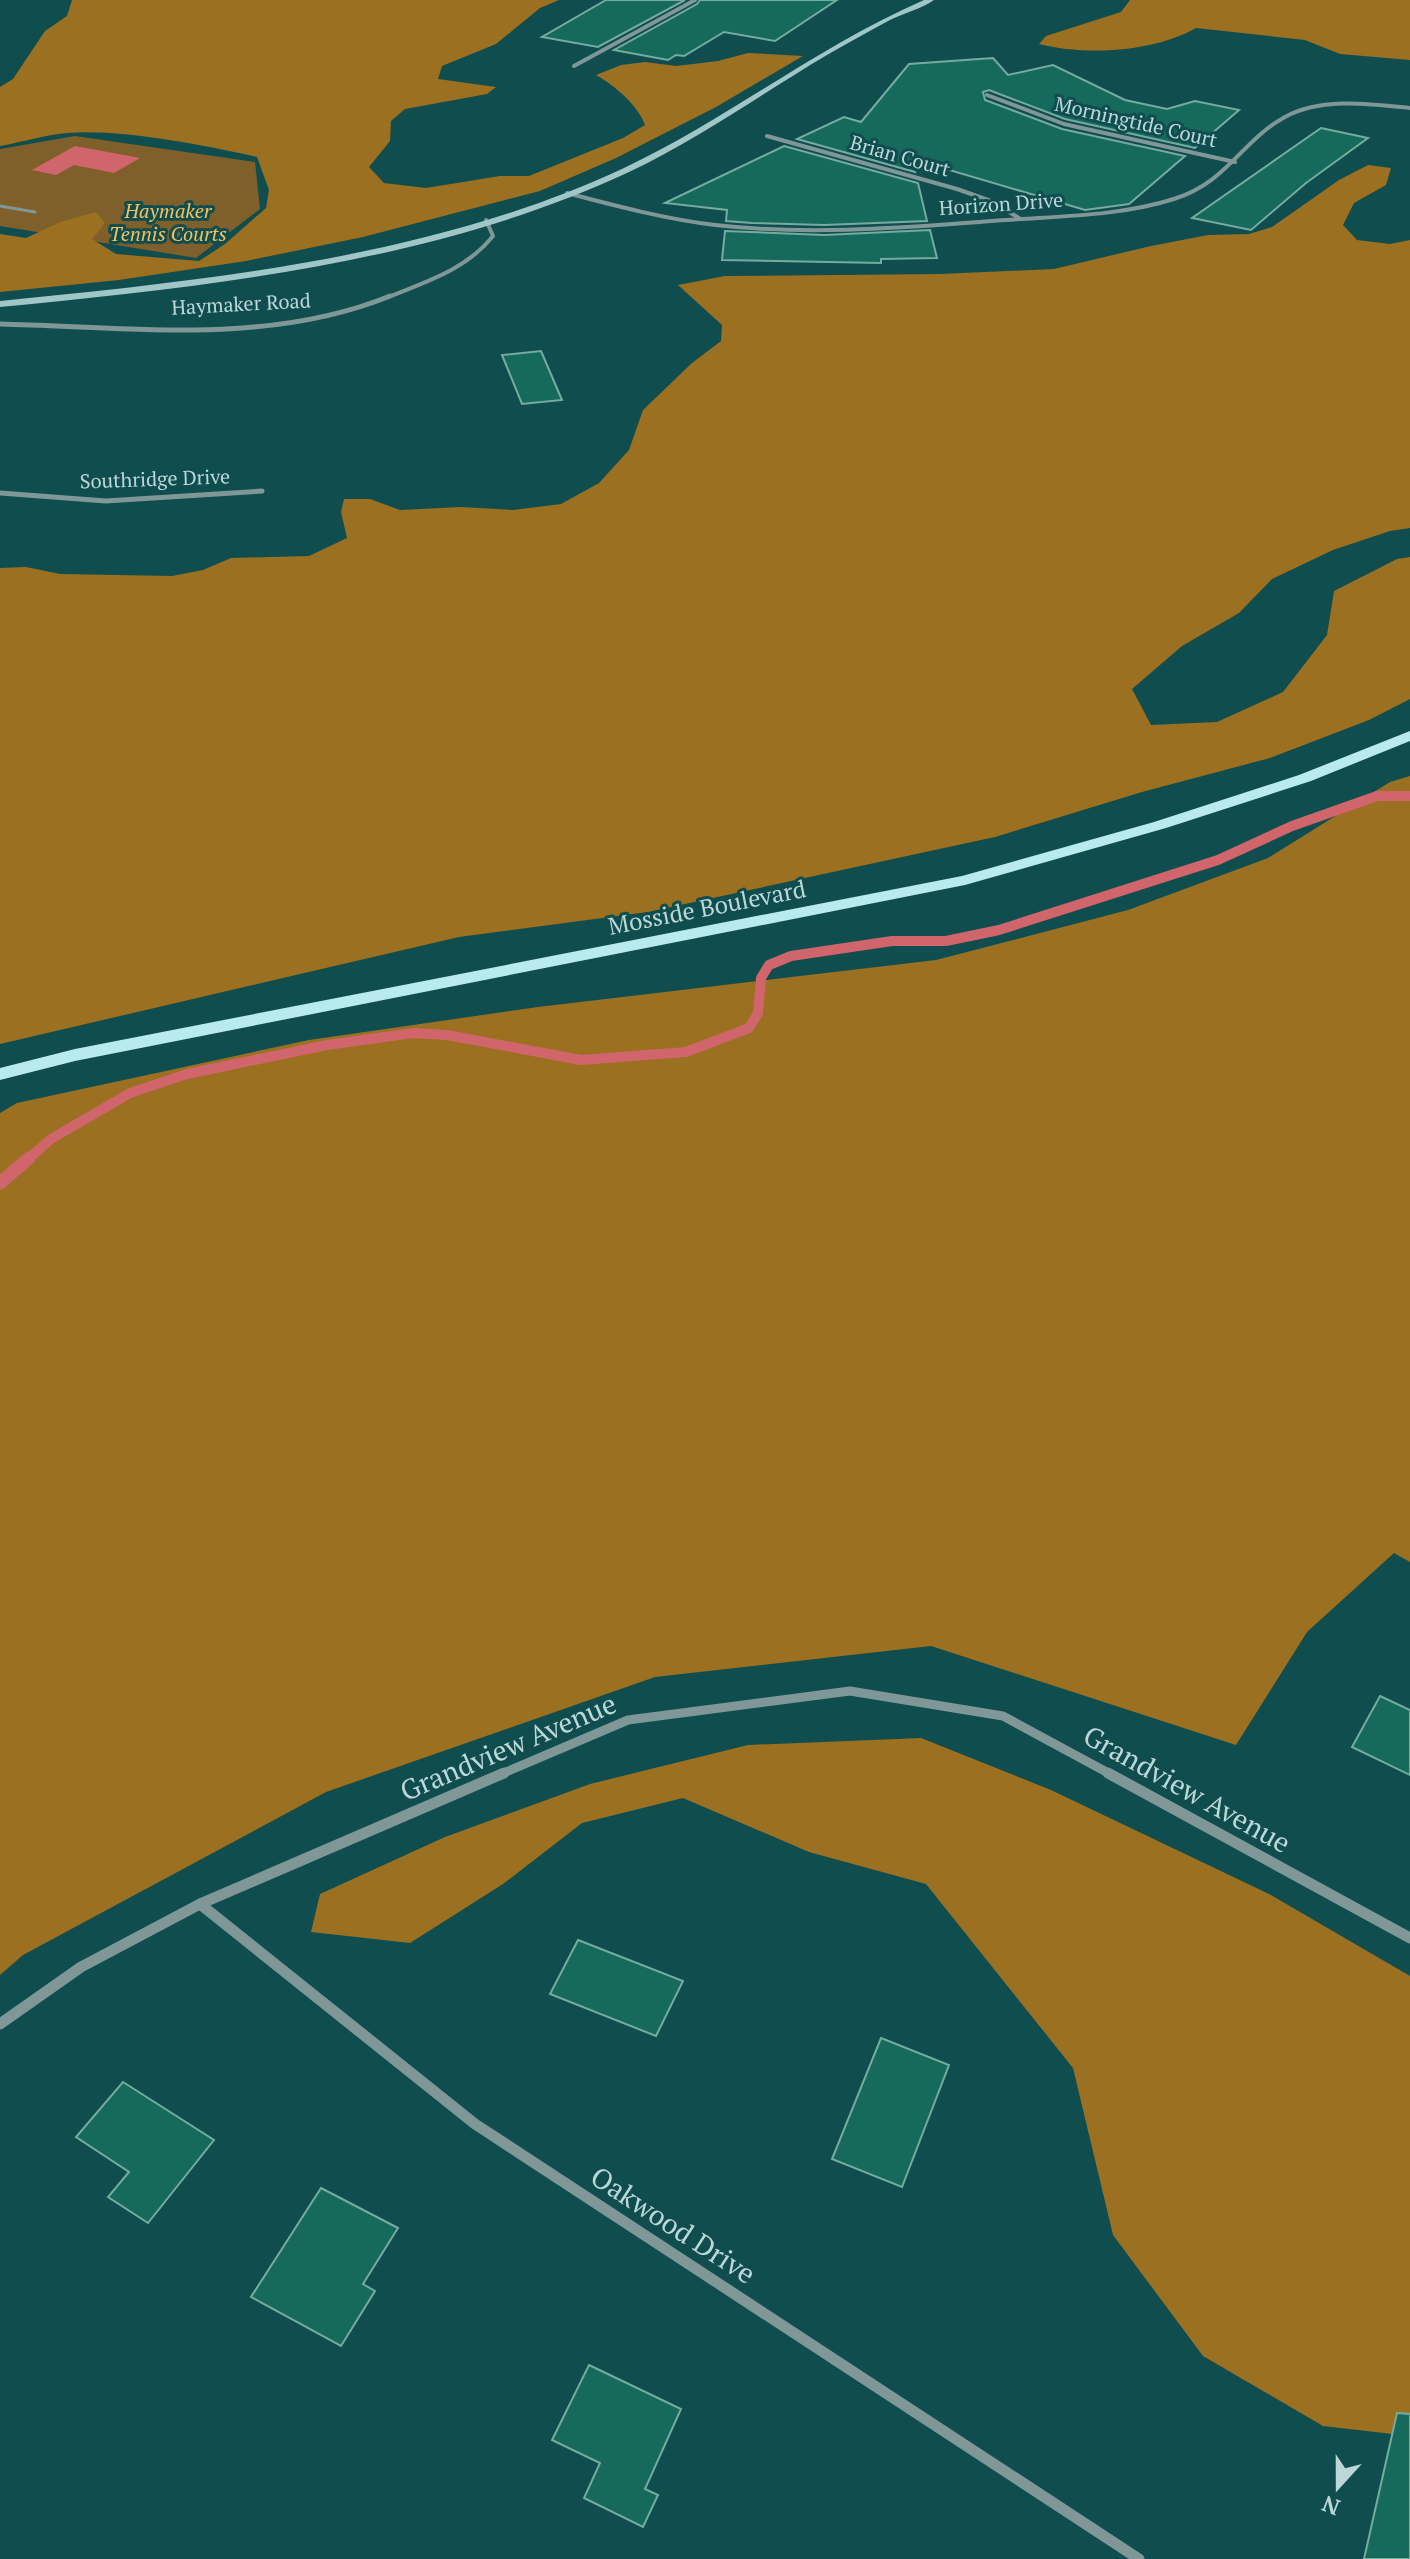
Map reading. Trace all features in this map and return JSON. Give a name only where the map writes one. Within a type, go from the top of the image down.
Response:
[{"type":"main road","name":"Haymaker Road","points":[[0,304],[141,290],[252,274],[362,252],[486,220],[623,171],[685,140],[876,26],[930,0]]},
{"type":"main road","name":"Mosside Boulevard","points":[[0,1074],[75,1055],[965,880],[1160,825],[1291,783],[1410,736]]},
{"type":"street","points":[[574,66],[695,0]]},
{"type":"street","name":"Morningtide Court","points":[[987,95],[1064,124],[1235,162]]},
{"type":"street","name":"Horizon Drive","points":[[567,193],[655,216],[715,226],[771,230],[877,229],[1142,206],[1190,193],[1215,180],[1287,116],[1338,106],[1374,104],[1410,108]]},
{"type":"street","name":"Brian Court","points":[[767,136],[957,189],[991,201],[1020,218]]},
{"type":"street","name":"Haymaker Road","points":[[0,324],[213,327],[299,323],[379,301],[460,268],[493,236],[486,220]]},
{"type":"street","name":"Southridge Drive","points":[[0,493],[106,501],[262,491]]},
{"type":"street","name":"Grandview Avenue","points":[[0,2024],[81,1967],[200,1904],[628,1720],[850,1691],[1003,1716],[1410,1938]]},
{"type":"street","name":"Oakwood Drive","points":[[200,1904],[475,2124],[1139,2559]]},
{"type":"lane","points":[[0,206],[35,212]]},
{"type":"green space","name":"Haymaker Tennis Courts","points":[[75,136],[255,162],[260,209],[196,258],[0,226],[0,149]]},
{"type":"shaded area","points":[[72,0],[559,0],[540,8],[496,44],[442,66],[438,79],[496,87],[487,94],[405,109],[391,121],[390,141],[369,167],[384,183],[426,188],[500,176],[529,176],[623,138],[645,125],[625,96],[596,75],[621,65],[645,62],[676,66],[718,61],[748,53],[803,56],[716,107],[616,158],[540,191],[363,237],[246,261],[119,280],[0,292],[0,234],[26,238],[60,222],[96,212],[105,223],[92,239],[116,254],[199,261],[225,244],[266,208],[269,190],[257,157],[113,133],[67,133],[0,146],[0,87],[13,79],[45,31],[67,16]]},
{"type":"shaded area","points":[[1130,0],[1410,0],[1410,60],[1340,54],[1305,40],[1196,28],[1160,42],[1119,50],[1077,50],[1039,44],[1046,36],[1121,12]]},
{"type":"shaded area","points":[[75,146],[140,158],[114,173],[74,165],[56,175],[32,170]]},
{"type":"shaded area","points":[[1368,165],[1391,168],[1386,185],[1354,203],[1343,225],[1357,240],[1390,244],[1410,240],[1410,528],[1390,531],[1333,550],[1272,579],[1239,613],[1182,646],[1132,689],[1151,725],[1217,722],[1283,692],[1327,635],[1334,591],[1397,559],[1410,557],[1410,699],[1369,720],[1270,758],[1142,792],[995,837],[648,912],[459,937],[0,1044],[0,568],[26,567],[60,574],[172,576],[203,570],[231,558],[309,556],[347,538],[341,512],[344,499],[370,499],[400,510],[461,507],[513,510],[561,504],[599,483],[629,450],[643,410],[692,363],[721,341],[722,325],[678,285],[725,276],[940,274],[1054,269],[1208,235],[1249,234],[1272,227],[1339,180]]},
{"type":"shaded area","points":[[1410,776],[1410,1562],[1394,1553],[1307,1632],[1236,1745],[931,1646],[655,1677],[326,1792],[23,1955],[0,1975],[0,1113],[17,1103],[309,1040],[538,1007],[936,960],[1128,910],[1268,858],[1390,782]]},
{"type":"shaded area","points":[[921,1738],[1051,1790],[1269,1894],[1410,1976],[1410,2436],[1323,2426],[1203,2356],[1113,2235],[1073,2068],[926,1884],[809,1852],[683,1798],[582,1823],[503,1884],[410,1943],[311,1932],[320,1894],[445,1837],[590,1784],[748,1745]]},
{"type":"building","points":[[606,0],[685,0],[598,47],[542,37]]},
{"type":"building","points":[[700,0],[837,0],[775,41],[724,32],[684,56],[676,55],[668,60],[614,50]]},
{"type":"building","points":[[993,58],[1008,75],[1053,65],[1125,100],[1167,109],[1195,101],[1239,110],[1195,148],[1065,119],[989,90],[983,92],[985,100],[1062,129],[1185,156],[1129,204],[1085,210],[912,159],[915,172],[797,139],[844,117],[861,122],[909,64]]},
{"type":"building","points":[[1321,128],[1368,138],[1306,183],[1251,230],[1192,218]]},
{"type":"building","points":[[784,146],[918,183],[927,221],[824,225],[752,223],[726,221],[727,210],[665,203]]},
{"type":"building","points":[[930,230],[937,258],[881,259],[881,263],[722,260],[725,231],[824,235]]},
{"type":"building","points":[[541,351],[562,400],[522,404],[502,355]]},
{"type":"building","points":[[1380,1696],[1410,1710],[1410,1775],[1352,1747]]},
{"type":"building","points":[[578,1940],[683,1981],[656,2036],[550,1994]]},
{"type":"building","points":[[881,2038],[949,2065],[902,2187],[832,2159]]},
{"type":"building","points":[[123,2082],[214,2140],[148,2223],[108,2197],[129,2172],[76,2137]]},
{"type":"building","points":[[321,2188],[398,2228],[363,2284],[375,2291],[341,2346],[251,2297]]},
{"type":"building","points":[[589,2365],[681,2409],[645,2489],[658,2495],[643,2527],[584,2498],[600,2463],[552,2440]]},
{"type":"building","points":[[1397,2413],[1410,2414],[1410,2559],[1364,2559]]},
{"type":"waterway","points":[[27,1160],[51,1139],[130,1093],[187,1074],[327,1045],[413,1033],[447,1035],[581,1060],[686,1052],[749,1028],[758,1013],[761,978],[769,965],[791,956],[892,941],[946,941],[999,930],[1218,860],[1292,826],[1377,796],[1410,796]]},
{"type":"waterway","points":[[0,1183],[29,1158]]}]
